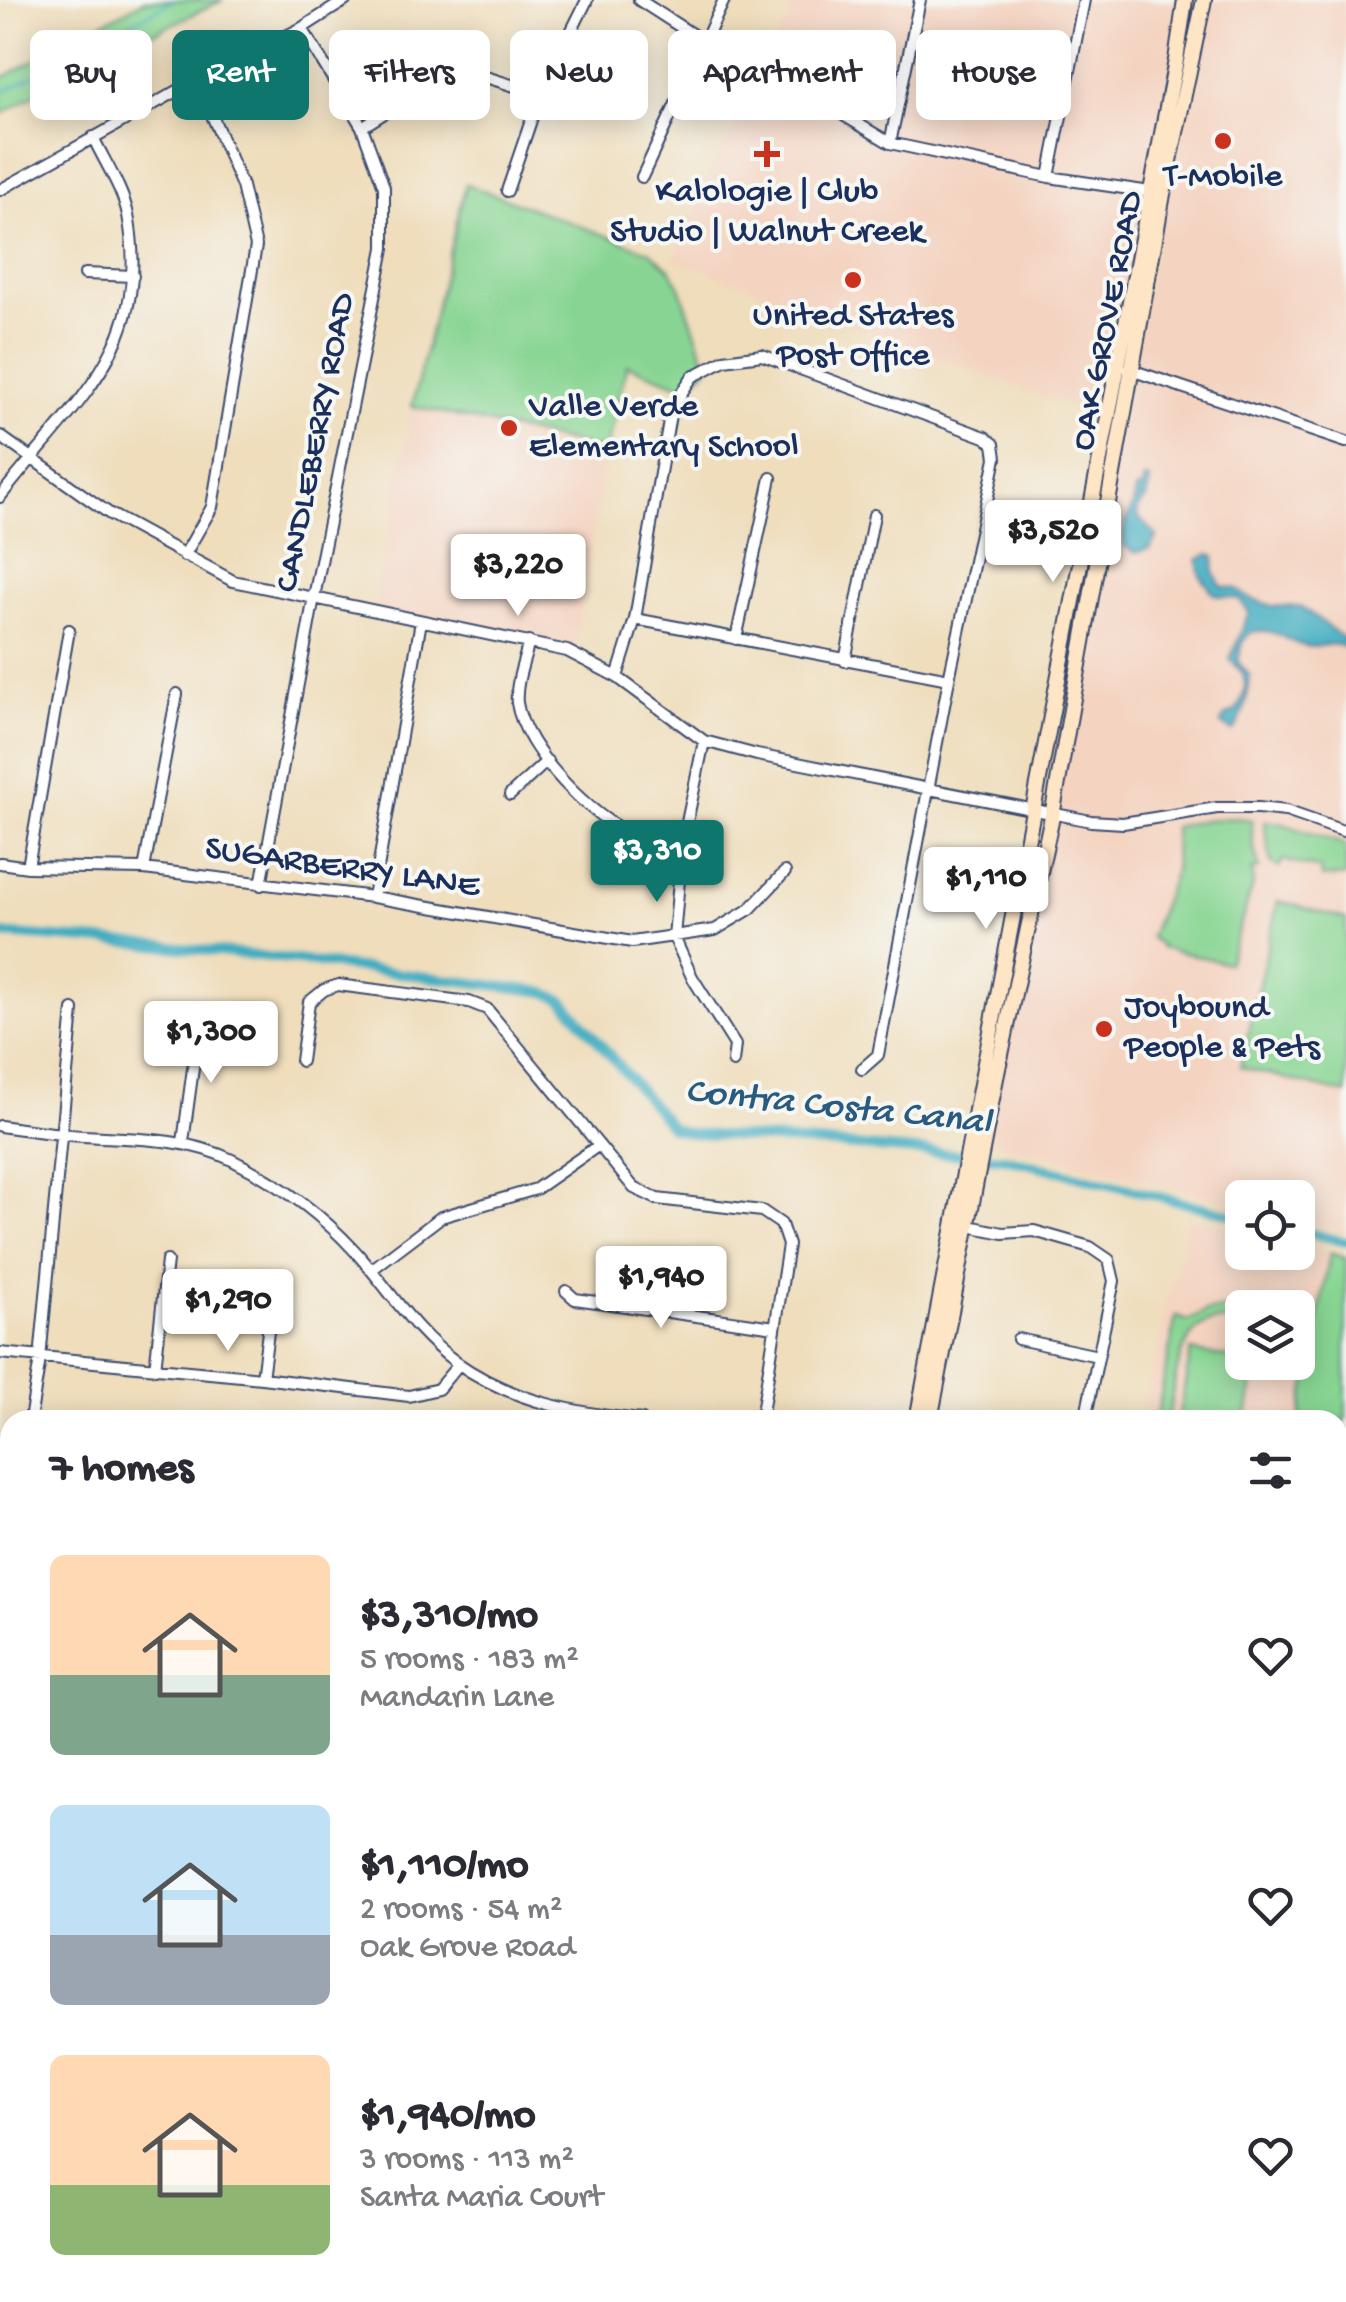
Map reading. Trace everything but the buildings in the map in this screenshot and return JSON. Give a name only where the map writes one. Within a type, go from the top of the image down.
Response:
[{"type":"main road","name":"OAK GROVE ROAD","points":[[918,1410],[960,1224],[981,1165],[1052,816],[1109,484],[1133,370],[1185,0]]},
{"type":"main road","name":"OAK GROVE ROAD","points":[[932,1410],[960,1224],[963,1165],[1031,811],[1117,366],[1204,0]]},
{"type":"main road","points":[[980,1078],[988,1090],[981,1127],[986,1132]]},
{"type":"street","points":[[298,30],[346,0]]},
{"type":"street","points":[[572,30],[587,0]]},
{"type":"street","points":[[639,0],[685,30]]},
{"type":"street","points":[[710,30],[724,0]]},
{"type":"street","points":[[890,143],[920,0]]},
{"type":"street","points":[[1049,177],[1084,0]]},
{"type":"street","name":"CANDLEBERRY ROAD","points":[[261,886],[384,248],[384,187],[362,126],[302,28]]},
{"type":"street","points":[[362,126],[437,80],[476,74],[510,85]]},
{"type":"street","points":[[0,190],[172,94]]},
{"type":"street","points":[[184,556],[212,507],[256,246],[242,186],[214,120]]},
{"type":"street","points":[[507,190],[531,120]]},
{"type":"street","points":[[642,176],[668,120]]},
{"type":"street","points":[[851,120],[890,143],[1049,177],[1156,192]]},
{"type":"street","points":[[0,497],[98,379],[123,330],[133,276],[128,212],[93,138]]},
{"type":"street","points":[[85,274],[133,276]]},
{"type":"street","points":[[618,677],[635,619],[672,408],[692,378],[724,360],[762,354],[985,436],[994,444],[996,458],[948,679],[878,1056],[862,1069]]},
{"type":"street","points":[[1117,366],[1346,442]]},
{"type":"street","points":[[0,436],[110,514],[233,581],[567,651],[618,677],[704,741],[1052,816],[1123,823],[1217,808],[1258,808],[1286,812],[1346,832]]},
{"type":"street","points":[[736,639],[771,478]]},
{"type":"street","points":[[845,661],[874,515]]},
{"type":"street","points":[[635,619],[948,679]]},
{"type":"street","points":[[373,897],[421,621]]},
{"type":"street","points":[[28,867],[69,630]]},
{"type":"street","points":[[529,642],[517,702],[527,734],[547,761],[615,826],[639,838],[682,846]]},
{"type":"street","points":[[144,869],[178,694]]},
{"type":"street","points":[[704,741],[682,846],[674,937],[692,977],[735,1045],[733,1062]]},
{"type":"street","points":[[510,796],[547,761]]},
{"type":"street","name":"SUGARBERRY LANE","points":[[0,863],[144,869],[373,897],[632,942],[715,930],[750,909],[786,872]]},
{"type":"street","points":[[301,1061],[308,1002],[338,984],[469,1002],[487,1009],[634,1188],[656,1199],[762,1211],[780,1224],[788,1245],[763,1410]]},
{"type":"street","points":[[32,1410],[40,1359],[73,1010]]},
{"type":"street","points":[[184,1142],[199,1024]]},
{"type":"street","points":[[0,1126],[184,1142],[229,1159],[281,1187],[334,1230],[417,1328],[459,1364],[516,1395],[568,1410]]},
{"type":"street","points":[[371,1270],[441,1216],[536,1189],[599,1146]]},
{"type":"street","points":[[960,1224],[1002,1232],[1034,1231],[1102,1252],[1114,1270],[1114,1281],[1087,1410]]},
{"type":"street","points":[[155,1369],[167,1261]]},
{"type":"street","points":[[566,1291],[575,1298],[775,1327]]},
{"type":"street","points":[[262,1378],[269,1324]]},
{"type":"street","points":[[1018,1338],[1098,1356]]},
{"type":"street","points":[[0,1354],[409,1396],[438,1389],[459,1364]]},
{"type":"shaded area","points":[[793,0],[1185,0],[1107,420],[673,259],[736,120],[896,120],[896,30],[782,30]]},
{"type":"shaded area","points":[[1204,0],[1346,0],[1346,1233],[1315,1225],[1315,1180],[1225,1180],[1225,1202],[985,1139]]},
{"type":"shaded area","name":"Valle Verde Elementary School","points":[[466,184],[627,365],[606,450],[574,654],[374,610],[412,406]]},
{"type":"shaded area","points":[[1187,1217],[1225,1227],[1225,1270],[1315,1270],[1315,1249],[1346,1257],[1346,1410],[1143,1410]]},
{"type":"green space","points":[[145,0],[223,0],[152,34],[152,30],[90,30]]},
{"type":"green space","points":[[30,63],[30,97],[0,115],[0,79]]},
{"type":"green space","points":[[466,184],[651,252],[670,269],[680,287],[708,368],[686,387],[627,365],[606,450],[412,406]]},
{"type":"green space","points":[[1237,818],[1252,820],[1259,869],[1252,870],[1253,885],[1228,963],[1162,948],[1150,937],[1175,871],[1174,827]]},
{"type":"green space","points":[[1264,822],[1280,823],[1346,845],[1346,876],[1322,878],[1320,869],[1283,860],[1279,867],[1271,863]]},
{"type":"green space","points":[[1278,901],[1346,919],[1346,1094],[1240,1067]]},
{"type":"green space","points":[[1330,1253],[1346,1258],[1346,1410],[1302,1410],[1307,1380],[1315,1380],[1315,1337]]},
{"type":"green space","points":[[1225,1309],[1225,1322],[1205,1324],[1193,1334],[1178,1365],[1170,1410],[1158,1410],[1176,1316],[1188,1321],[1205,1312]]},
{"type":"green space","points":[[1191,1351],[1225,1357],[1225,1380],[1254,1380],[1248,1410],[1180,1410]]},
{"type":"water","points":[[1144,479],[1150,481],[1137,516],[1157,536],[1149,549],[1135,553],[1124,546],[1123,531],[1136,490],[1142,487]]},
{"type":"water","points":[[1209,554],[1215,557],[1214,572],[1221,586],[1272,606],[1302,607],[1346,640],[1346,648],[1311,647],[1274,633],[1251,632],[1242,642],[1238,662],[1250,676],[1248,690],[1243,713],[1233,731],[1221,724],[1224,717],[1237,710],[1246,689],[1243,673],[1230,660],[1249,612],[1239,599],[1215,595],[1201,577],[1198,560]]},
{"type":"waterway","points":[[0,94],[174,0]]},
{"type":"waterway","name":"Contra Costa Canal","points":[[0,934],[289,959],[545,992],[564,1001],[672,1128],[689,1133],[1005,1158],[1225,1213]]},
{"type":"waterway","name":"Contra Costa Canal","points":[[1315,1234],[1346,1242]]},
{"type":"place","name":"T-Mobile","points":[[1223,141]]},
{"type":"place","name":"Kalologie | Club Studio | Walnut Creek","points":[[767,154]]},
{"type":"place","name":"United States Post Office","points":[[853,280]]},
{"type":"place","name":"Valle Verde Elementary School","points":[[509,428]]},
{"type":"place","name":"Joybound People & Pets","points":[[1104,1029]]}]
